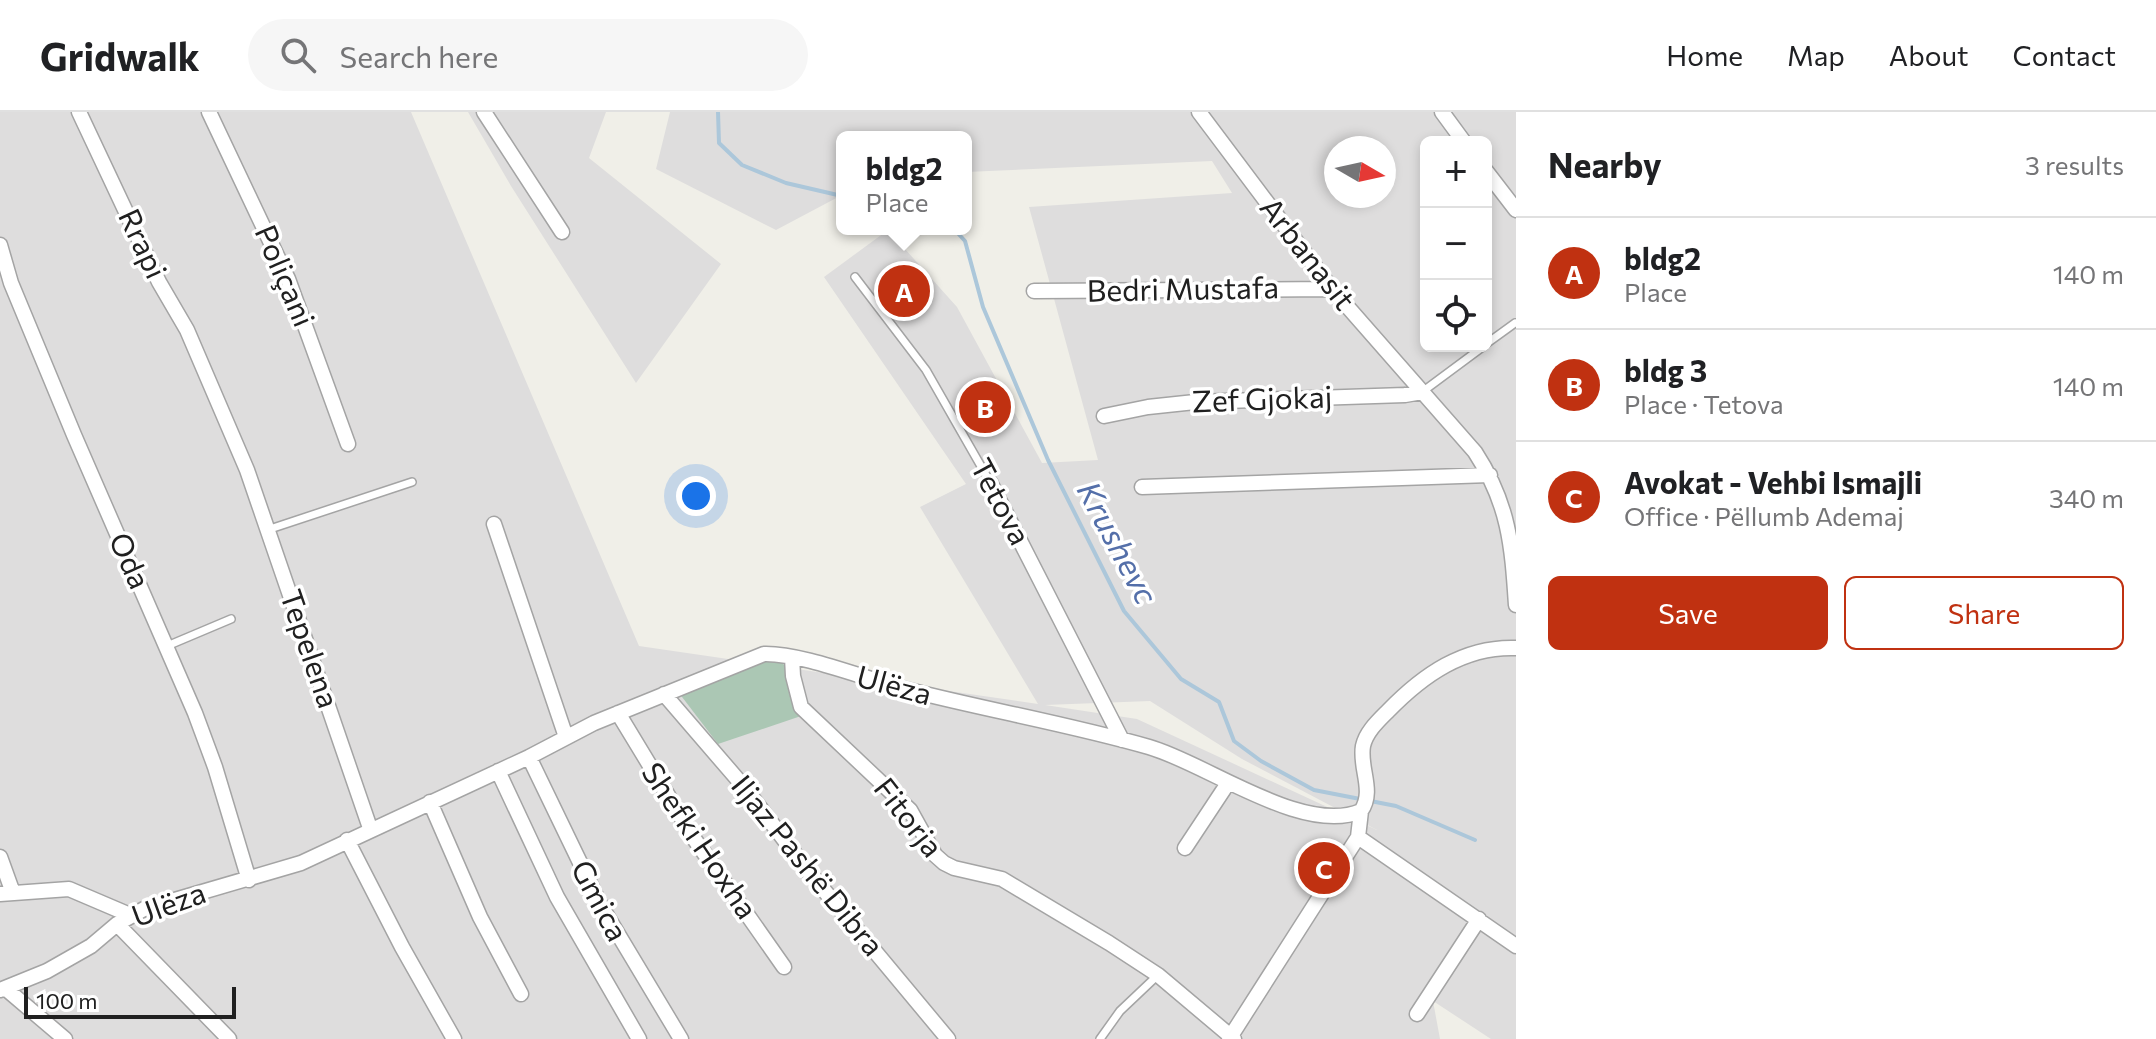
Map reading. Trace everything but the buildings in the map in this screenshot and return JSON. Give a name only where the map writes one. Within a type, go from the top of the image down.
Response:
[{"type":"street","name":"Rrapi","points":[[79,112],[159,282],[187,330],[247,470]]},
{"type":"street","name":"Poliçani","points":[[209,112],[288,279],[348,444]]},
{"type":"street","points":[[484,112],[562,232]]},
{"type":"street","name":"Arbanasit","points":[[1199,112],[1332,289],[1475,452],[1490,475],[1506,514],[1516,605]]},
{"type":"street","points":[[1442,112],[1460,136]]},
{"type":"street","points":[[1492,179],[1516,210]]},
{"type":"street","name":"Oda","points":[[0,245],[11,283],[215,767],[249,880]]},
{"type":"street","name":"Bedri Mustafa","points":[[1034,291],[1332,289]]},
{"type":"street","name":"Zef Gjokaj","points":[[1104,416],[1173,404],[1422,392]]},
{"type":"street","name":"Tepelena","points":[[247,470],[370,828]]},
{"type":"street","points":[[1142,487],[1490,475]]},
{"type":"street","name":"Tetova","points":[[990,482],[1122,740]]},
{"type":"street","points":[[494,524],[566,737]]},
{"type":"street","points":[[1231,1038],[1358,837],[1365,803],[1364,745],[1373,727],[1427,676],[1459,658],[1487,648],[1516,648]]},
{"type":"street","name":"Ulëza","points":[[2,989],[47,971],[91,946],[130,915],[192,893],[249,880],[301,863],[618,713],[750,657],[777,654],[792,657],[907,690],[1122,740],[1174,755],[1228,783],[1306,811],[1342,817],[1365,803]]},
{"type":"street","name":"Fitorja","points":[[792,657],[801,707],[910,810],[935,855],[944,863],[1002,879],[1158,975],[1231,1038]]},
{"type":"street","name":"Iljaz Pashë Dibra","points":[[664,694],[745,788],[808,871],[948,1039]]},
{"type":"street","name":"Shefki Hoxha","points":[[618,713],[695,840],[784,967]]},
{"type":"street","name":"Gmica","points":[[529,757],[600,904],[681,1039]]},
{"type":"street","points":[[498,771],[557,897],[639,1039]]},
{"type":"street","points":[[1185,848],[1228,783]]},
{"type":"street","points":[[430,802],[480,917],[521,994]]},
{"type":"street","points":[[1358,837],[1516,946]]},
{"type":"street","points":[[347,840],[454,1039]]},
{"type":"street","points":[[0,857],[7,894],[69,889],[130,915]]},
{"type":"street","points":[[1417,1014],[1479,919]]},
{"type":"street","points":[[117,924],[229,1039]]},
{"type":"street","points":[[2,989],[65,1039]]},
{"type":"lane","name":"Tetova","points":[[855,277],[926,370],[990,482]]},
{"type":"lane","points":[[1492,340],[1515,323]]},
{"type":"lane","points":[[1422,392],[1476,352]]},
{"type":"lane","points":[[267,530],[412,482]]},
{"type":"lane","points":[[166,647],[231,619]]},
{"type":"lane","points":[[1100,1039],[1133,996],[1158,975]]},
{"type":"shaded area","points":[[0,112],[411,112],[639,646],[1038,704],[920,507],[966,484],[824,277],[881,235],[892,235],[957,307],[1042,463],[1098,460],[1029,207],[1232,193],[1212,161],[972,172],[972,131],[836,131],[836,198],[776,230],[656,169],[670,112],[1516,112],[1516,1039],[1491,1039],[1433,1001],[1440,1039],[0,1039]],"holes":[[[1150,701],[1242,759],[1377,830],[1137,719],[1045,705]]]},
{"type":"shaded area","points":[[468,112],[606,112],[589,158],[721,264],[636,383],[511,186]]},
{"type":"green space","points":[[775,657],[789,669],[804,715],[718,744],[679,693]]},
{"type":"waterway","name":"Krushevc","points":[[718,112],[719,143],[742,165],[786,183],[836,195]]},
{"type":"waterway","name":"Krushevc","points":[[960,235],[965,241],[983,307],[1048,460],[1124,611],[1181,679],[1219,702],[1234,741],[1261,761],[1314,790],[1396,806],[1475,840]]},
{"type":"place","name":"bldg2","points":[[904,291]]},
{"type":"place","name":"bldg 3","points":[[985,407]]},
{"type":"place","name":"Avokat - Vehbi Ismajli","points":[[1324,868]]}]
